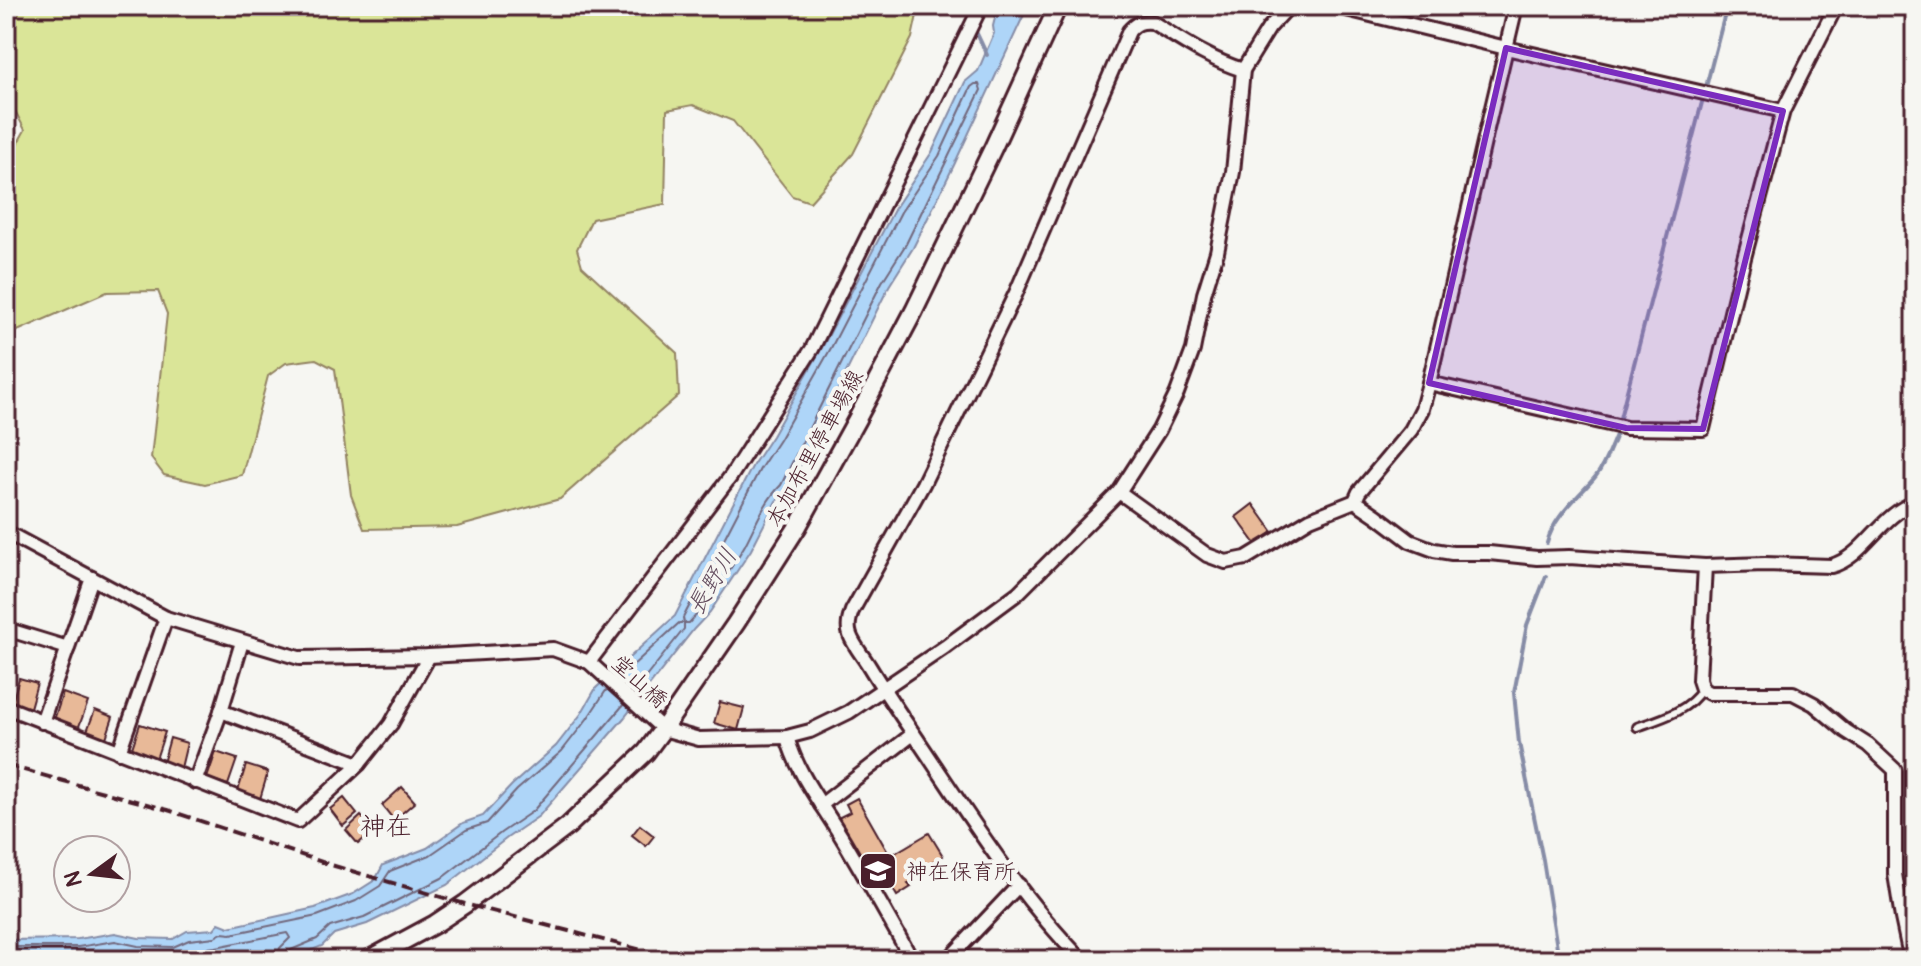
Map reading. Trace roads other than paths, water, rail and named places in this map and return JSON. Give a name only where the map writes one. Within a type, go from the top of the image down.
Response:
[{"type":"main road","name":"本加布里停車場線","points":[[368,960],[465,904],[568,826],[646,752],[663,729],[798,526],[857,419],[914,311],[1058,6]]},
{"type":"street","points":[[6,532],[166,618],[299,658],[429,656],[553,649],[589,662],[731,476],[812,349],[981,6]]},
{"type":"street","points":[[663,729],[699,739],[787,737],[810,731],[849,712],[1018,593],[1119,492],[1159,430],[1193,350],[1233,172],[1243,70],[1269,28],[1289,6]]},
{"type":"street","points":[[1334,6],[1783,111]]},
{"type":"street","points":[[1119,492],[1207,555],[1226,562],[1246,558],[1310,519],[1355,501],[1359,492],[1411,430],[1422,409],[1516,6]]},
{"type":"street","points":[[1429,383],[1626,428],[1703,429],[1783,111],[1836,6]]},
{"type":"street","points":[[1082,960],[1055,932],[1019,885],[913,734],[848,632],[852,611],[923,484],[1010,306],[1129,31],[1143,21],[1152,22],[1204,53],[1243,70]]},
{"type":"street","points":[[1355,501],[1410,541],[1434,550],[1705,566],[1841,564],[1889,518],[1915,503]]},
{"type":"street","points":[[1705,566],[1699,669],[1702,689],[1709,693],[1793,693],[1814,704],[1895,770],[1895,874],[1913,960]]},
{"type":"street","points":[[42,722],[92,578]]},
{"type":"street","points":[[119,752],[166,618]]},
{"type":"street","points":[[6,629],[68,648]]},
{"type":"street","points":[[195,782],[242,642]]},
{"type":"street","points":[[6,707],[298,821],[359,764],[391,724],[429,656]]},
{"type":"street","name":"堂山橋","points":[[589,662],[663,729]]},
{"type":"street","points":[[221,711],[359,764]]},
{"type":"street","points":[[821,805],[913,734]]},
{"type":"street","points":[[787,737],[792,755],[912,960]]},
{"type":"street","points":[[948,960],[1019,885]]},
{"type":"lane","points":[[1637,727],[1681,709],[1696,699],[1702,689]]},
{"type":"water","name":"長野川","points":[[998,6],[1028,6],[913,248],[889,286],[788,490],[776,501],[751,550],[710,612],[539,816],[447,885],[367,924],[334,934],[322,946],[287,960],[6,960],[6,940],[78,939],[115,933],[139,938],[173,939],[187,931],[214,929],[219,923],[229,927],[315,908],[353,894],[375,880],[383,865],[427,848],[463,823],[483,816],[556,746],[581,714],[596,688],[675,616],[753,465],[824,344],[895,208],[932,152],[965,82],[978,71],[994,33]]},
{"type":"waterway","points":[[964,6],[987,55]]},
{"type":"waterway","points":[[1620,418],[1727,6]]},
{"type":"waterway","points":[[1547,543],[1561,515],[1599,472],[1616,435]]},
{"type":"waterway","points":[[1546,576],[1527,625],[1514,693],[1519,743],[1559,960]]},
{"type":"railway","points":[[6,765],[168,810],[331,865],[465,904],[680,960]]},
{"type":"place","name":"神在保育所","points":[[878,871]]},
{"type":"district","name":"神在","points":[[386,826]]}]
